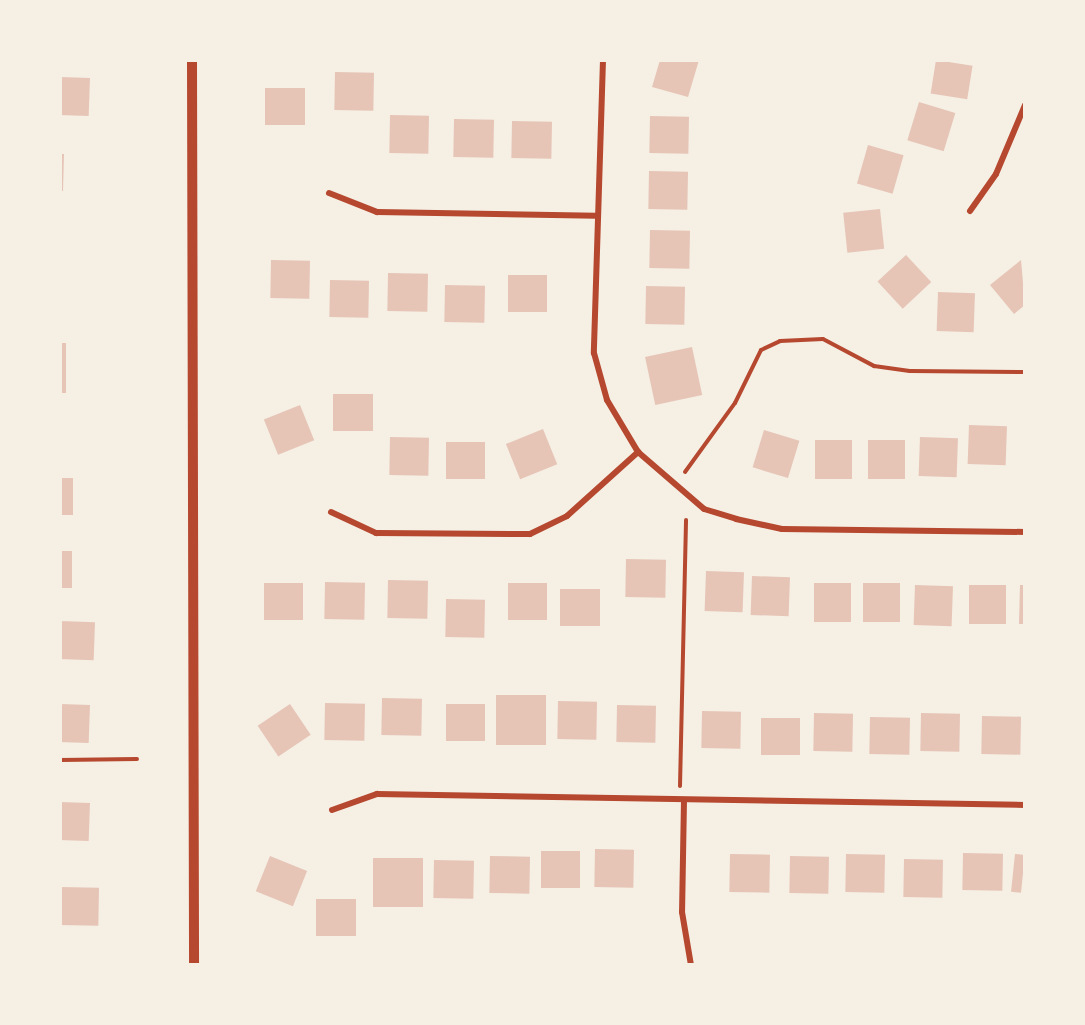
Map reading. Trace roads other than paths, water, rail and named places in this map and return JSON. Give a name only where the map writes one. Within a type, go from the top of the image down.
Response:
[{"type":"street","points":[[192,60],[194,965]]},
{"type":"street","points":[[603,60],[596,216],[594,353],[607,400],[638,452],[704,509],[782,529],[1025,532]]},
{"type":"street","points":[[970,211],[996,174],[1025,105]]},
{"type":"street","points":[[329,193],[377,212],[596,216]]},
{"type":"street","points":[[331,512],[376,533],[530,534],[567,516],[638,452]]},
{"type":"street","points":[[332,810],[376,794],[1025,805]]},
{"type":"street","points":[[684,800],[682,912],[692,965]]}]
